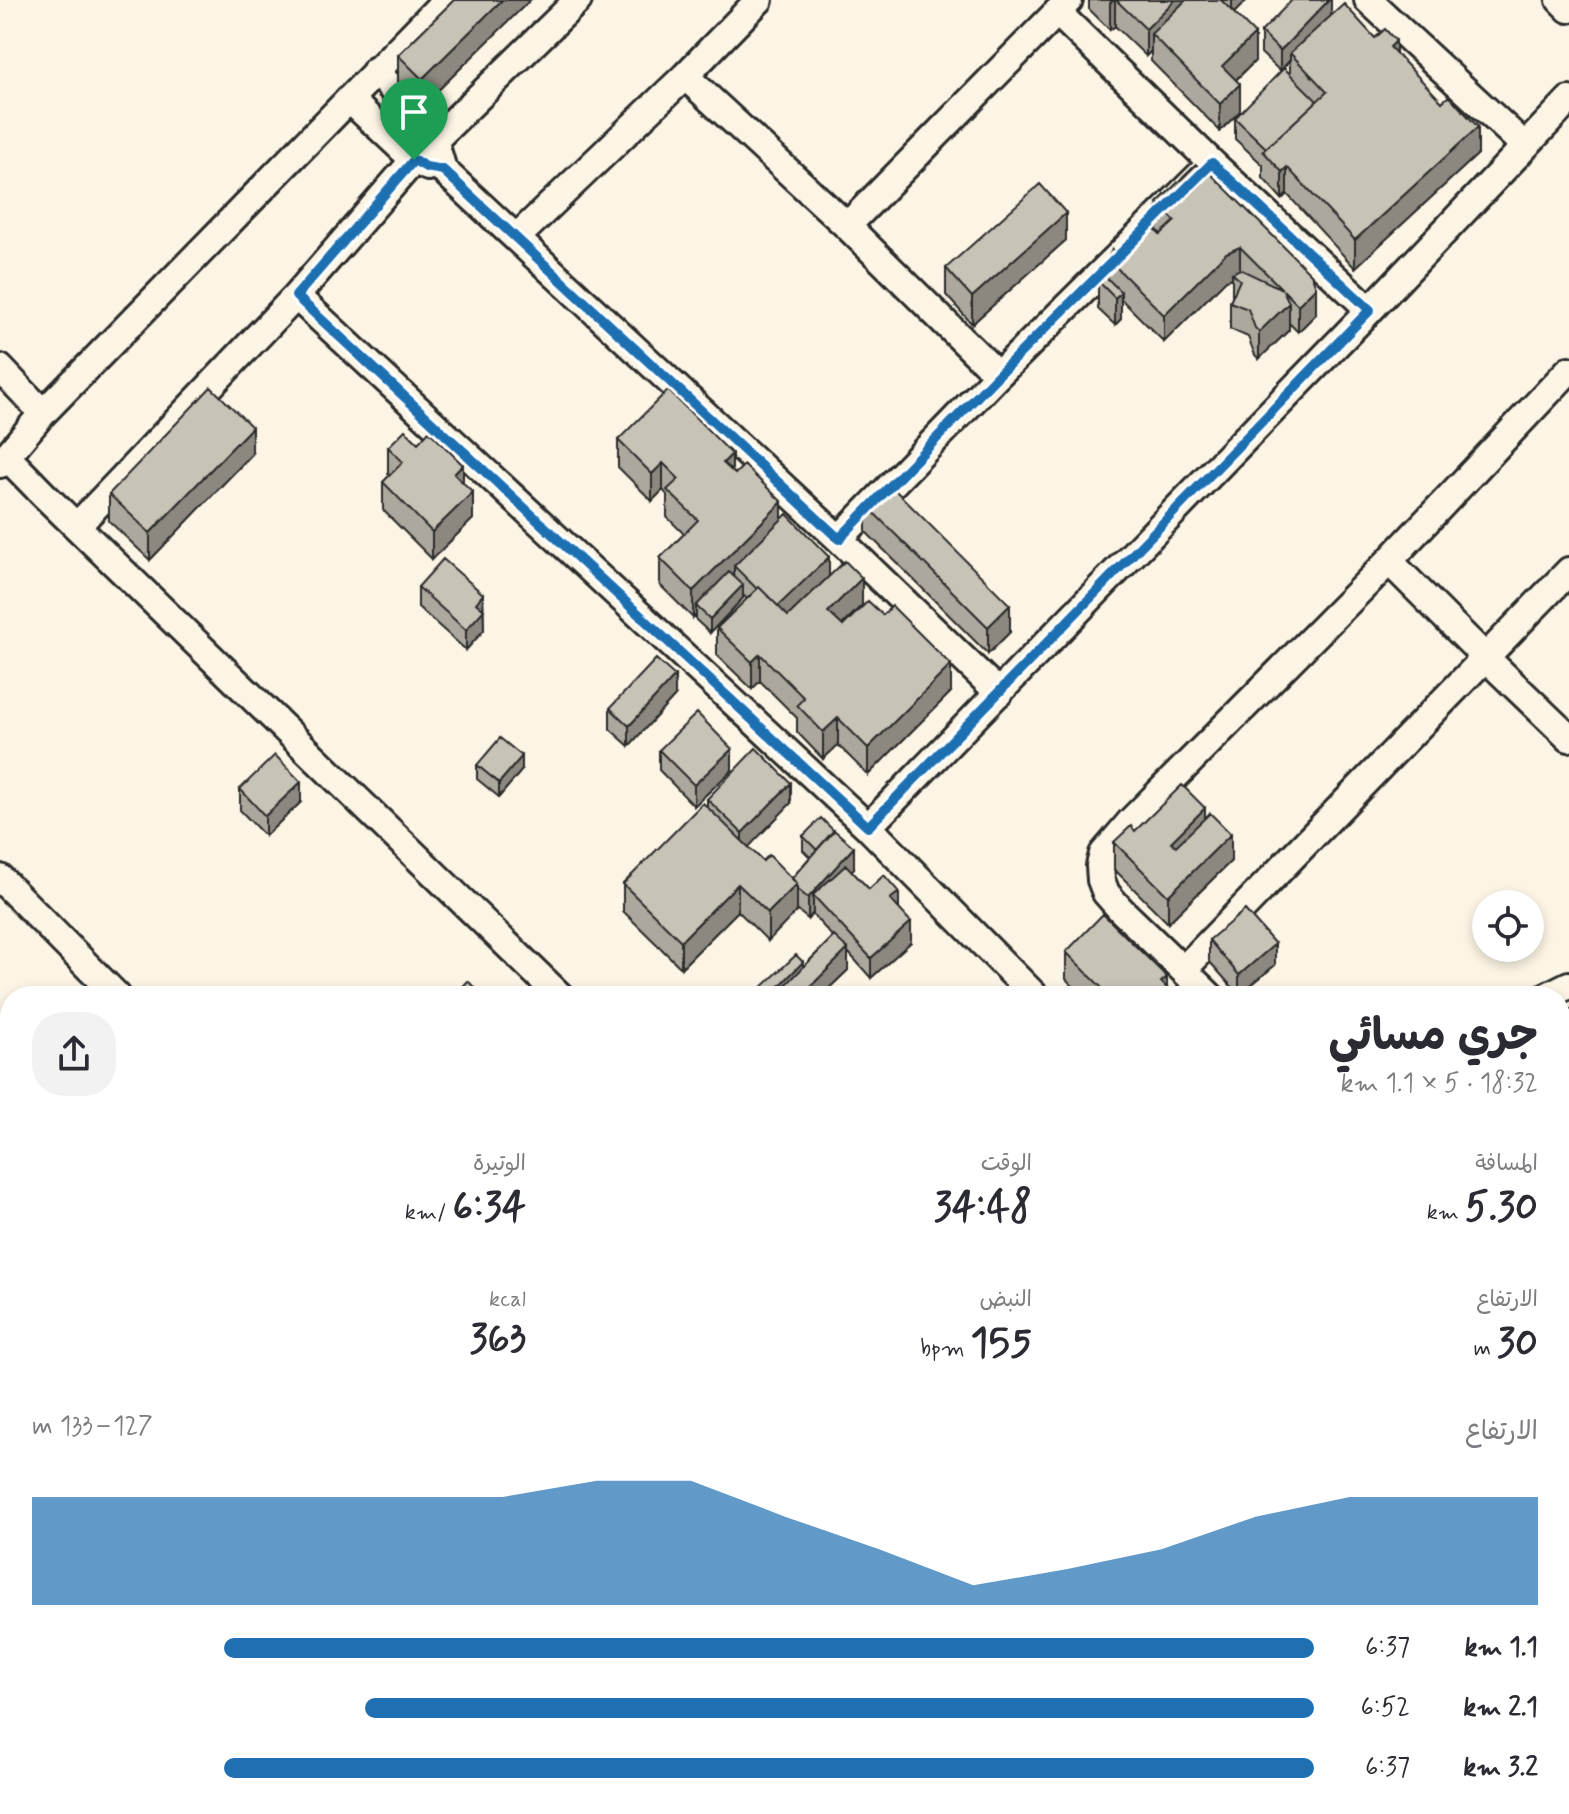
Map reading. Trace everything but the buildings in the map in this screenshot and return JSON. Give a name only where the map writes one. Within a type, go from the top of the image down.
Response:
[{"type":"street","points":[[446,0],[43,413],[3,460],[77,526],[550,986]]},
{"type":"street","points":[[77,526],[296,296],[434,139],[578,0]]},
{"type":"street","points":[[516,238],[685,76],[759,0]]},
{"type":"street","points":[[1368,0],[1525,146]]},
{"type":"street","points":[[1560,0],[1569,9]]},
{"type":"street","points":[[847,226],[1063,6],[1212,163],[1370,310]]},
{"type":"street","points":[[376,70],[434,139],[443,170],[839,539],[999,693]]},
{"type":"street","points":[[685,76],[847,226],[998,375]]},
{"type":"street","points":[[349,99],[414,160],[426,167],[443,170]]},
{"type":"street","points":[[868,827],[1370,310],[1569,100]]},
{"type":"street","points":[[839,539],[998,375],[1212,163]]},
{"type":"street","points":[[296,296],[868,827],[1025,986]]},
{"type":"street","points":[[0,368],[43,413]]},
{"type":"street","points":[[1200,986],[1106,893],[1101,880],[1103,854],[1131,821],[1389,561],[1569,370]]},
{"type":"street","points":[[1389,561],[1569,738]]},
{"type":"street","points":[[1183,970],[1569,571]]},
{"type":"street","points":[[0,878],[107,986]]},
{"type":"route","points":[[414,160],[426,167],[443,170],[839,539],[998,375],[1212,163],[1370,310],[868,827],[296,296],[414,160]]}]
